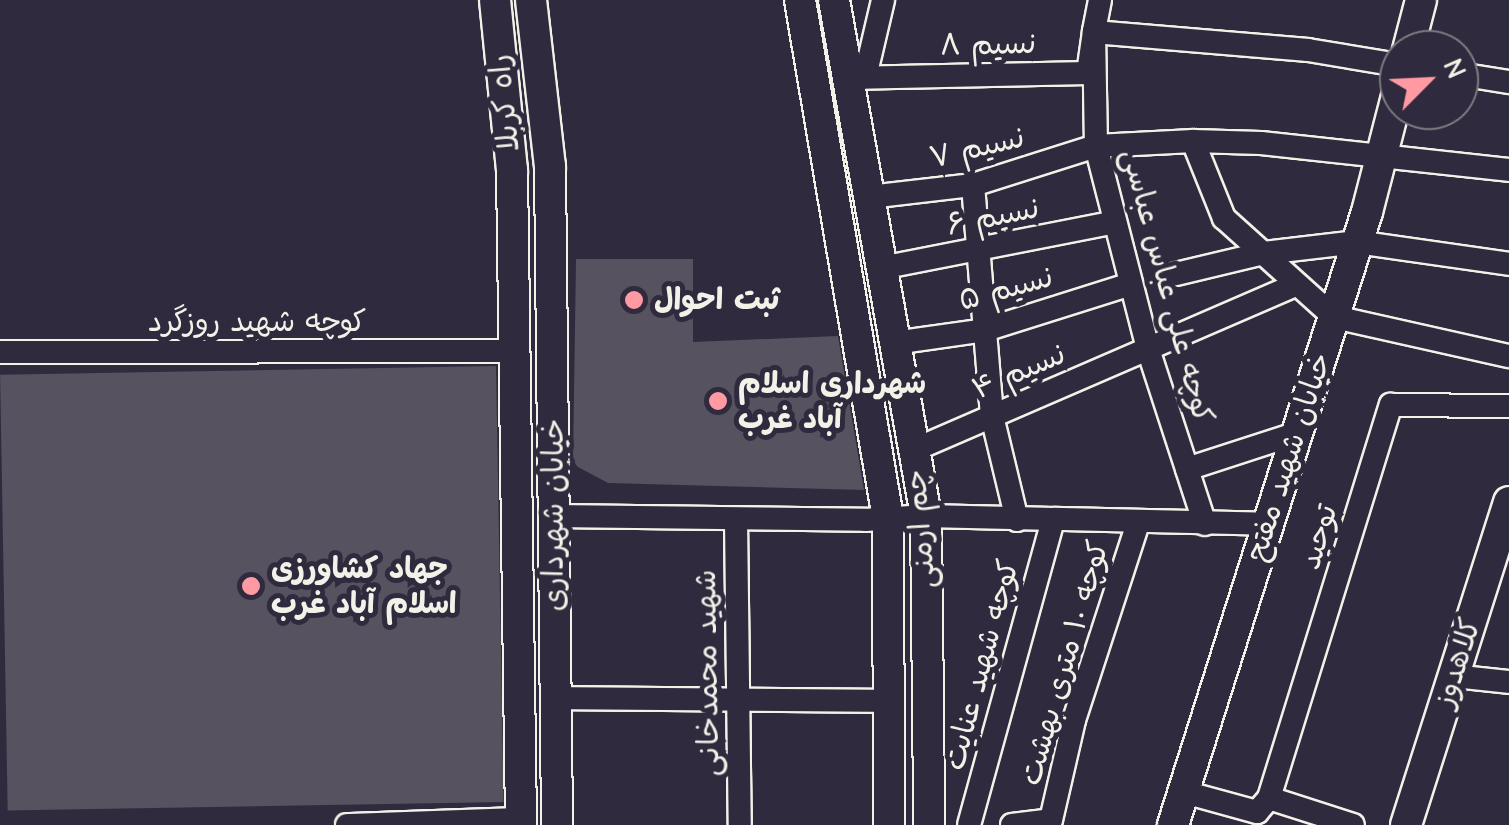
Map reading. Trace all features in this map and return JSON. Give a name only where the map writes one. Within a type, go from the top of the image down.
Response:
[{"type":"street","name":"راه کربلا","points":[[495,0],[513,206]]},
{"type":"street","name":"راه کربلا","points":[[531,0],[550,206]]},
{"type":"street","name":"چم ارمنی","points":[[800,0],[888,518],[890,825]]},
{"type":"street","name":"چم ارمنی","points":[[834,0],[856,77],[869,197],[926,516],[929,825]]},
{"type":"street","points":[[856,77],[883,0]]},
{"type":"street","name":"کوچه علی عباس عباسی","points":[[1100,0],[1094,32],[1096,146],[1148,348],[1205,524]]},
{"type":"street","points":[[1413,30],[1421,0]]},
{"type":"street","points":[[1094,32],[1308,50],[1379,62]]},
{"type":"street","name":"نسیم ۸","points":[[856,77],[1088,73],[1094,32]]},
{"type":"street","points":[[1479,77],[1509,82]]},
{"type":"street","points":[[508,125],[545,123]]},
{"type":"street","name":"خیابان شهید مفتح","points":[[1173,825],[1334,317],[1388,130]]},
{"type":"street","points":[[1193,141],[1224,218],[1334,317],[1509,356]]},
{"type":"street","name":"نسیم ۷","points":[[869,197],[973,185],[1096,146],[1193,141],[1261,143],[1509,170]]},
{"type":"street","points":[[973,185],[992,416],[1017,520]]},
{"type":"street","points":[[513,206],[550,206]]},
{"type":"street","name":"خیابان شهرداری","points":[[513,206],[521,822]]},
{"type":"street","name":"خیابان شهرداری","points":[[550,206],[557,825]]},
{"type":"street","name":"نسیم ۶","points":[[881,268],[978,252],[1115,222]]},
{"type":"street","points":[[1176,274],[1264,254],[1357,242],[1509,264]]},
{"type":"street","name":"نسیم ۵","points":[[894,343],[985,330],[1131,284]]},
{"type":"street","name":"نسیم ۴","points":[[914,450],[1297,284]]},
{"type":"street","name":"کوچه شهید روزگرد","points":[[0,352],[513,352]]},
{"type":"street","name":"توحید","points":[[1259,812],[1392,406],[1509,406]]},
{"type":"street","points":[[1187,469],[1298,433]]},
{"type":"street","name":"کلاهدوز","points":[[1406,825],[1509,502]]},
{"type":"street","points":[[554,516],[736,520],[926,516],[1267,524]]},
{"type":"street","name":"شهید محمدخانی","points":[[736,520],[740,825]]},
{"type":"street","name":"کوچه شهید عنایت","points":[[969,825],[1053,521]]},
{"type":"street","name":"کوچه ۱۰ متری بهشت","points":[[1012,825],[1051,820],[1074,720],[1138,523]]},
{"type":"street","points":[[1454,676],[1509,682]]},
{"type":"street","points":[[556,698],[889,701]]},
{"type":"street","points":[[1184,792],[1259,812],[1353,825]]},
{"type":"street","points":[[347,825],[521,822]]},
{"type":"building","name":"شهرداری اسلام آباد غرب","points":[[576,259],[693,259],[693,342],[838,336],[864,490],[608,483],[578,467],[573,461]]},
{"type":"building","name":"جهاد کشاورزی اسلام آباد غرب","points":[[496,366],[504,802],[8,811],[0,375]]},
{"type":"place","name":"ثبت احوال","points":[[634,300]]},
{"type":"place","name":"شهرداری اسلام آباد غرب","points":[[718,401]]},
{"type":"place","name":"جهاد کشاورزی اسلام آباد غرب","points":[[251,586]]}]
